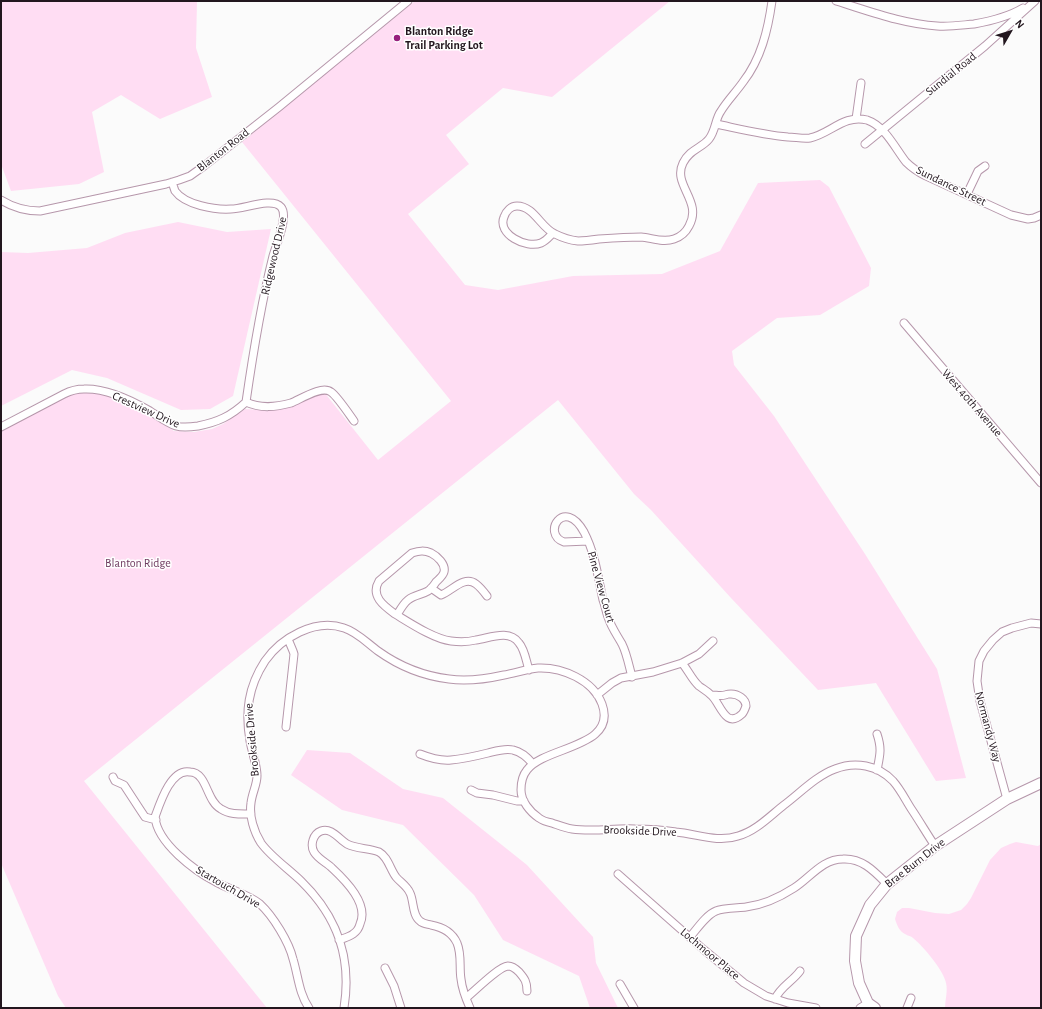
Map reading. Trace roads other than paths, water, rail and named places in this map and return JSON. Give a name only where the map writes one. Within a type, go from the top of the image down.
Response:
[{"type":"street","name":"Blanton Road","points":[[1,200],[23,210],[40,210],[172,182],[190,176],[279,107],[408,1]]},
{"type":"street","points":[[553,233],[541,243],[523,244],[516,240],[505,229],[503,223],[504,217],[511,208],[517,206],[525,208],[531,211],[553,233],[566,239],[580,241],[628,238],[669,240],[680,236],[688,229],[692,220],[693,209],[682,179],[681,174],[683,164],[691,153],[708,140],[713,133],[719,113],[744,82],[753,67],[761,50],[772,1]]},
{"type":"street","points":[[836,1],[896,19],[918,24],[950,27],[982,23],[1010,16],[1036,1]]},
{"type":"street","name":"Sundial Road","points":[[865,144],[985,46],[1036,1]]},
{"type":"street","points":[[716,124],[773,136],[809,138],[826,132],[845,121],[856,119],[861,83]]},
{"type":"street","name":"Sundance Street","points":[[856,119],[868,121],[882,130],[916,171],[1011,215],[1028,219],[1041,216]]},
{"type":"street","points":[[967,194],[978,171],[985,166]]},
{"type":"street","name":"Ridgewood Drive","points":[[172,182],[179,195],[190,202],[203,206],[231,210],[265,203],[277,203],[283,210],[283,222],[273,257],[261,313],[246,402]]},
{"type":"street","name":"West 40th Avenue","points":[[904,323],[1041,483]]},
{"type":"street","name":"Crestview Drive","points":[[1,427],[73,390],[92,389],[110,393],[130,400],[176,426],[185,427],[199,426],[218,421],[232,414],[246,402]]},
{"type":"street","points":[[246,402],[257,406],[278,406],[299,400],[319,390],[328,390],[332,392],[354,421]]},
{"type":"street","name":"Pine View Court","points":[[588,541],[564,542],[558,538],[555,532],[556,522],[567,516],[573,518],[582,529],[588,541],[608,617],[623,645],[632,677]]},
{"type":"street","points":[[397,615],[409,599],[431,588],[443,573],[444,570],[438,558],[428,552],[419,551],[412,553],[381,578],[376,586],[376,594],[380,602],[386,608],[397,615],[427,632],[451,641],[474,641],[500,635],[512,637],[517,640],[521,646],[528,670]]},
{"type":"street","points":[[431,588],[441,595],[462,582],[470,581],[477,584],[487,596]]},
{"type":"street","name":"Normandy Way","points":[[1007,799],[980,701],[977,681],[979,661],[984,651],[1002,632],[1031,623],[1041,624]]},
{"type":"street","name":"Brookside Drive","points":[[344,1008],[346,994],[345,963],[339,940],[330,918],[318,900],[304,884],[261,843],[251,814],[251,801],[255,790],[257,774],[250,739],[248,698],[255,680],[266,660],[278,647],[302,631],[311,628],[330,626],[341,627],[353,632],[380,652],[404,666],[431,676],[450,680],[480,680],[528,670],[546,668],[566,672],[585,682],[601,700],[604,710],[602,726],[591,737],[581,743],[533,764]]},
{"type":"street","points":[[286,727],[294,654],[288,639]]},
{"type":"street","points":[[597,695],[621,678],[653,672],[682,663],[699,654],[713,641]]},
{"type":"street","points":[[682,663],[698,685],[712,695],[720,709],[727,717],[731,719],[736,718],[746,709],[746,703],[736,694],[724,696],[712,695]]},
{"type":"street","points":[[877,734],[880,743],[877,770]]},
{"type":"street","points":[[420,754],[435,759],[451,760],[463,759],[509,749],[523,754],[533,764],[528,768],[522,779],[521,795],[524,801],[476,793],[471,790]]},
{"type":"street","name":"Brookside Drive","points":[[524,801],[529,810],[541,820],[569,829],[639,829],[677,832],[718,838],[731,838],[745,834],[758,826],[814,782],[836,768],[864,765],[877,770],[894,782],[935,846]]},
{"type":"street","points":[[113,777],[115,780],[124,784],[145,817],[156,820],[157,813],[169,784],[175,776],[185,771],[193,772],[199,775],[216,805],[221,810],[232,814],[251,814]]},
{"type":"street","name":"Brae Burn Drive","points":[[868,1006],[860,983],[855,961],[856,936],[870,905],[887,884],[935,846],[1007,799],[1041,783]]},
{"type":"street","name":"Startouch Drive","points":[[156,820],[165,841],[188,863],[215,882],[254,900],[265,909],[282,933],[289,946],[303,997],[309,1008]]},
{"type":"street","points":[[339,940],[350,936],[355,932],[362,920],[362,911],[359,901],[348,886],[334,869],[320,859],[314,852],[312,845],[314,838],[318,833],[325,830],[333,833],[350,845],[378,852],[384,856],[396,876],[408,890],[412,898],[417,918],[424,923],[440,927],[450,933],[459,949],[461,981],[470,1008]]},
{"type":"street","points":[[690,937],[704,921],[716,911],[755,905],[776,898],[794,888],[823,865],[836,860],[850,859],[864,864],[887,884]]},
{"type":"street","name":"Lochmoor Place","points":[[618,874],[744,983],[766,996],[788,1004],[816,1008]]},
{"type":"street","points":[[466,998],[500,970],[509,966],[513,967],[524,978],[527,982],[528,991]]},
{"type":"street","points":[[385,968],[394,986],[402,1008]]},
{"type":"street","points":[[775,999],[777,994],[796,977],[800,971]]},
{"type":"street","points":[[620,984],[634,1008]]},
{"type":"street","points":[[907,1008],[911,998]]},
{"type":"place","name":"Blanton Ridge Trail Parking Lot","points":[[397,38]]},
{"type":"park label","name":"Blanton Ridge","points":[[138,563]]}]
